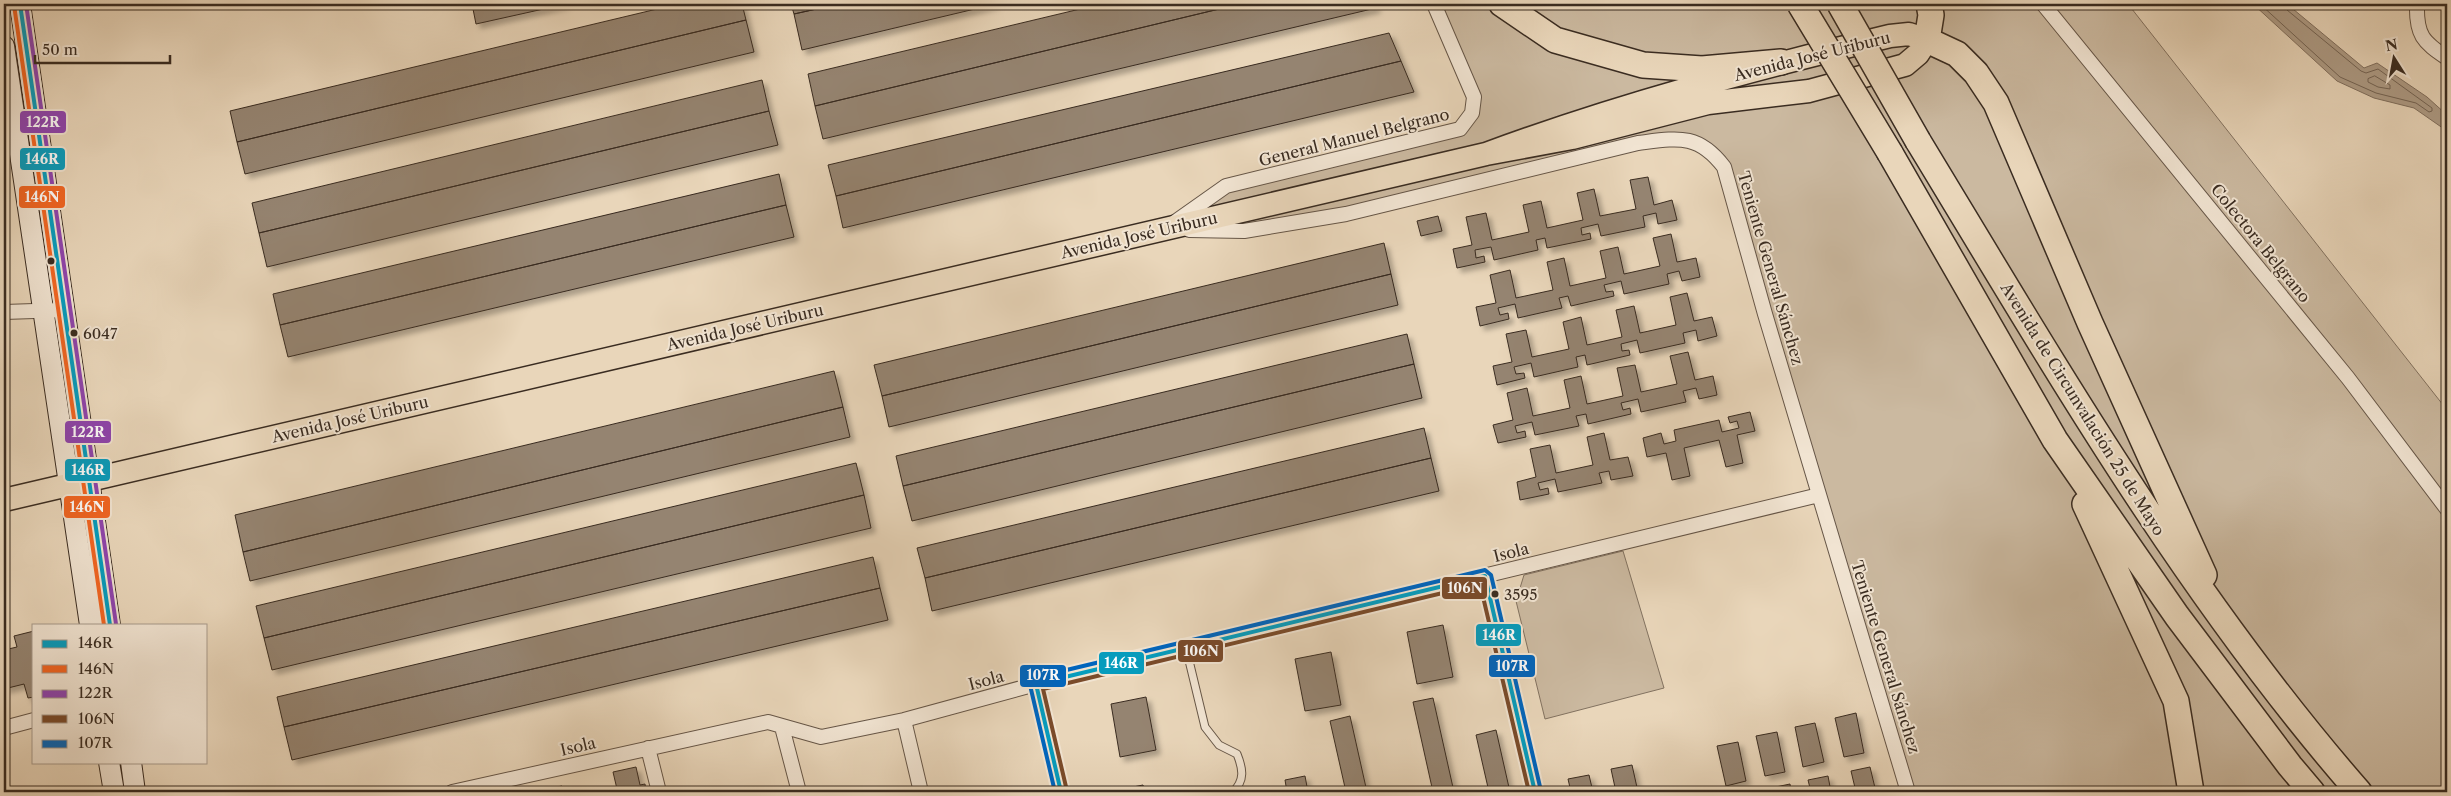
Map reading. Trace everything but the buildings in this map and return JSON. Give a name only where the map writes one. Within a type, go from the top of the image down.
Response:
[{"type":"highway","points":[[1502,4],[1555,40],[1643,64],[1702,69],[1781,62]]},
{"type":"highway","name":"Avenida de Circunvalación 25 de Mayo","points":[[1800,4],[1890,153],[2056,440],[2177,616],[2290,766],[2312,792]]},
{"type":"highway","name":"Avenida de Circunvalación 25 de Mayo","points":[[1840,4],[1918,141],[2151,519],[2226,626],[2320,748],[2359,792]]},
{"type":"highway","points":[[1929,4],[1931,16],[1927,40],[1957,54],[1976,73],[1996,103],[2090,323],[2226,626]]},
{"type":"highway","points":[[2056,440],[2176,701],[2192,792]]},
{"type":"main road","name":"Avenida José Uriburu","points":[[4,500],[1486,154],[1572,138],[1708,104],[1809,91],[1905,65],[1918,54],[1927,40],[1909,34],[1890,36],[1781,62],[1561,126],[1486,154]]},
{"type":"street","points":[[20,4],[65,310],[90,624]]},
{"type":"street","name":"General Manuel Belgrano","points":[[1164,230],[1226,186],[1460,129],[1472,113],[1474,97],[1434,4]]},
{"type":"street","name":"Colectora Belgrano","points":[[2043,4],[2348,378],[2447,509]]},
{"type":"street","points":[[2417,4],[2417,20],[2426,44],[2447,58]]},
{"type":"street","points":[[4,46],[43,312],[110,624]]},
{"type":"street","name":"Teniente General Sánchez","points":[[1164,230],[1244,231],[1346,214],[1638,143],[1664,140],[1693,140],[1713,153],[1724,167],[1819,496],[1908,792]]},
{"type":"street","points":[[4,312],[65,310]]},
{"type":"street","name":"Isola","points":[[452,792],[490,788],[648,748],[768,722],[782,728],[821,737],[904,720],[1036,684],[1819,496]]},
{"type":"street","points":[[1485,576],[1535,792]]},
{"type":"street","points":[[1036,684],[1061,792]]},
{"type":"street","points":[[904,720],[921,792]]},
{"type":"street","points":[[4,728],[32,721]]},
{"type":"street","points":[[782,728],[799,792]]},
{"type":"street","points":[[648,748],[659,792]]},
{"type":"street","points":[[110,764],[114,792]]},
{"type":"street","points":[[130,764],[135,792]]},
{"type":"lane","points":[[1186,648],[1205,727],[1219,745],[1238,754],[1243,769],[1240,785],[1233,792]]},
{"type":"shaded area","points":[[1434,4],[2128,4],[2447,410],[2447,792],[1908,792],[1713,153],[1664,140],[1244,231],[1164,230],[1226,186],[1460,129],[1474,97]]},
{"type":"shaded area","points":[[1623,551],[1664,688],[1545,719],[1516,601],[1524,575]]},
{"type":"water","points":[[2253,4],[2287,4],[2364,68],[2377,63],[2427,97],[2447,115],[2447,131],[2414,108],[2374,98],[2337,81]]},
{"type":"transit line","name":"146R","points":[[20,4],[110,624]]},
{"type":"transit line","name":"122R","points":[[26,4],[116,624]]},
{"type":"transit line","name":"146N","points":[[14,5],[104,624]]},
{"type":"transit line","name":"107R","points":[[1055,792],[1030,685],[1033,678],[1485,570],[1491,575],[1541,791]]},
{"type":"transit line","name":"146R","points":[[1061,792],[1036,684],[1485,576],[1535,792]]},
{"type":"transit line","name":"106N","points":[[1067,791],[1043,689],[1480,584],[1529,792]]},
{"type":"place","name":"6047","points":[[74,333]]},
{"type":"place","name":"3595","points":[[1495,594]]}]
